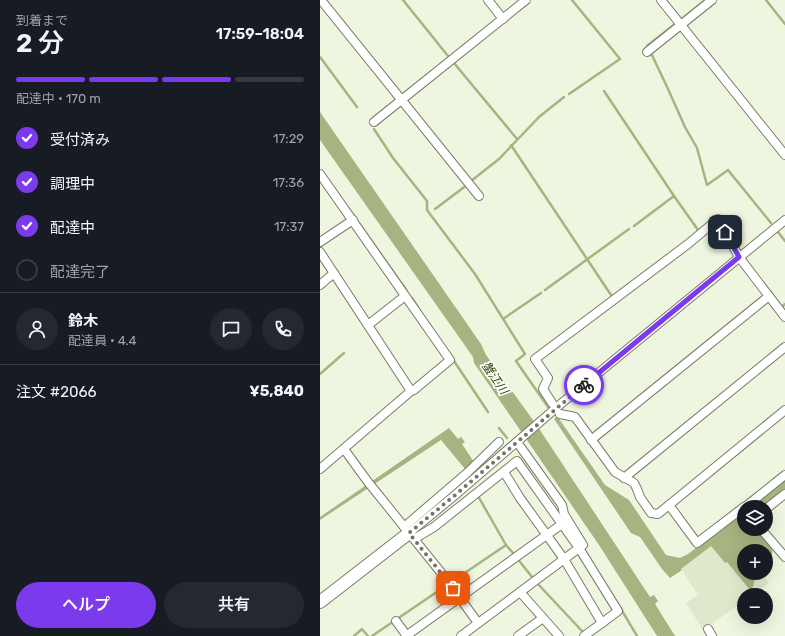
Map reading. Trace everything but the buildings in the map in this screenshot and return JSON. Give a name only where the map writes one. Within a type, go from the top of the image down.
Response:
[{"type":"street","points":[[321,0],[479,196]]},
{"type":"street","points":[[488,0],[502,18]]},
{"type":"street","points":[[374,122],[526,0]]},
{"type":"street","points":[[661,0],[785,155]]},
{"type":"street","points":[[647,52],[712,0]]},
{"type":"street","points":[[320,174],[450,360],[411,391],[320,469]]},
{"type":"street","points":[[552,402],[543,389],[548,378],[535,359],[688,244],[718,219],[739,257],[785,317]]},
{"type":"street","points":[[320,242],[353,220]]},
{"type":"street","points":[[320,602],[409,533],[540,421],[785,220]]},
{"type":"street","points":[[320,252],[411,391]]},
{"type":"street","points":[[320,285],[334,273]]},
{"type":"street","points":[[368,325],[405,296]]},
{"type":"street","points":[[591,440],[769,296]]},
{"type":"street","points":[[624,478],[785,347]]},
{"type":"street","points":[[560,414],[575,417],[615,472],[634,484],[640,497],[651,513],[658,514],[785,410]]},
{"type":"street","points":[[461,636],[583,545],[564,514],[562,505],[518,441]]},
{"type":"street","points":[[409,533],[499,442]]},
{"type":"street","points":[[344,449],[370,485],[478,623]]},
{"type":"street","points":[[409,533],[434,527],[517,461],[579,548],[618,611],[584,636]]},
{"type":"street","points":[[504,472],[520,498],[564,559],[602,623]]},
{"type":"street","points":[[753,500],[785,475]]},
{"type":"street","points":[[773,503],[785,494]]},
{"type":"street","points":[[669,504],[697,543],[737,512]]},
{"type":"street","points":[[396,621],[406,636],[562,524]]},
{"type":"street","points":[[767,536],[784,554]]},
{"type":"street","points":[[520,592],[559,636]]},
{"type":"street","points":[[518,636],[542,618]]},
{"type":"street","points":[[708,629],[712,636]]},
{"type":"shaded area","points":[[711,545],[725,563],[727,561],[737,571],[737,580],[746,580],[753,587],[754,580],[767,580],[769,583],[762,588],[737,588],[737,606],[703,630],[686,603],[698,595],[681,569]]},
{"type":"water","name":"蟹江川","points":[[320,112],[481,344],[486,355],[538,427],[650,597],[654,595],[658,601],[655,604],[675,636],[657,636],[599,545],[474,363],[473,357],[320,140]]},
{"type":"water","points":[[557,416],[605,485],[629,500],[666,555],[680,558],[688,554],[737,516],[737,536],[763,536],[770,544],[737,544],[737,574],[727,562],[725,563],[711,546],[670,578],[640,537],[631,533],[554,419]]},
{"type":"water","points":[[449,428],[458,439],[461,437],[465,442],[462,444],[474,462],[465,469],[441,440],[320,520],[320,517]]},
{"type":"water","points":[[785,478],[785,490],[772,500],[758,500]]},
{"type":"water","points":[[742,580],[754,580],[753,587],[748,588]]},
{"type":"waterway","points":[[403,0],[448,56]]},
{"type":"waterway","points":[[569,94],[620,59],[572,0]]},
{"type":"waterway","points":[[683,18],[705,0]]},
{"type":"waterway","points":[[766,0],[785,24]]},
{"type":"waterway","points":[[647,46],[675,24]]},
{"type":"waterway","points":[[651,53],[685,127],[697,148],[707,185],[728,170],[771,223]]},
{"type":"waterway","points":[[320,57],[357,107]]},
{"type":"waterway","points":[[454,63],[517,139]]},
{"type":"waterway","points":[[604,91],[674,196],[634,226]]},
{"type":"waterway","points":[[471,181],[499,159],[539,117],[564,97]]},
{"type":"waterway","points":[[374,129],[393,158],[427,201],[427,210],[475,274],[525,354],[516,361],[548,407]]},
{"type":"waterway","points":[[511,145],[611,295]]},
{"type":"waterway","points":[[435,209],[467,185]]},
{"type":"waterway","points":[[674,196],[698,230]]},
{"type":"waterway","points":[[349,209],[407,291]]},
{"type":"waterway","points":[[545,290],[629,229]]},
{"type":"waterway","points":[[778,232],[785,241]]},
{"type":"waterway","points":[[503,319],[541,293]]},
{"type":"waterway","points":[[412,298],[418,307]]},
{"type":"waterway","points":[[320,374],[344,353]]},
{"type":"waterway","points":[[452,358],[488,412]]},
{"type":"waterway","points":[[499,428],[507,438]]},
{"type":"waterway","points":[[478,496],[506,545],[513,553]]},
{"type":"waterway","points":[[453,581],[506,545]]},
{"type":"waterway","points":[[517,558],[532,577]]},
{"type":"waterway","points":[[537,583],[582,631]]},
{"type":"waterway","points":[[372,636],[447,585]]},
{"type":"waterway","points":[[621,609],[637,636]]},
{"type":"waterway","points":[[354,636],[362,629],[368,636]]},
{"type":"way so far","points":[[453,588],[409,533],[584,385]]},
{"type":"route","points":[[584,385],[739,257],[725,232]]}]
